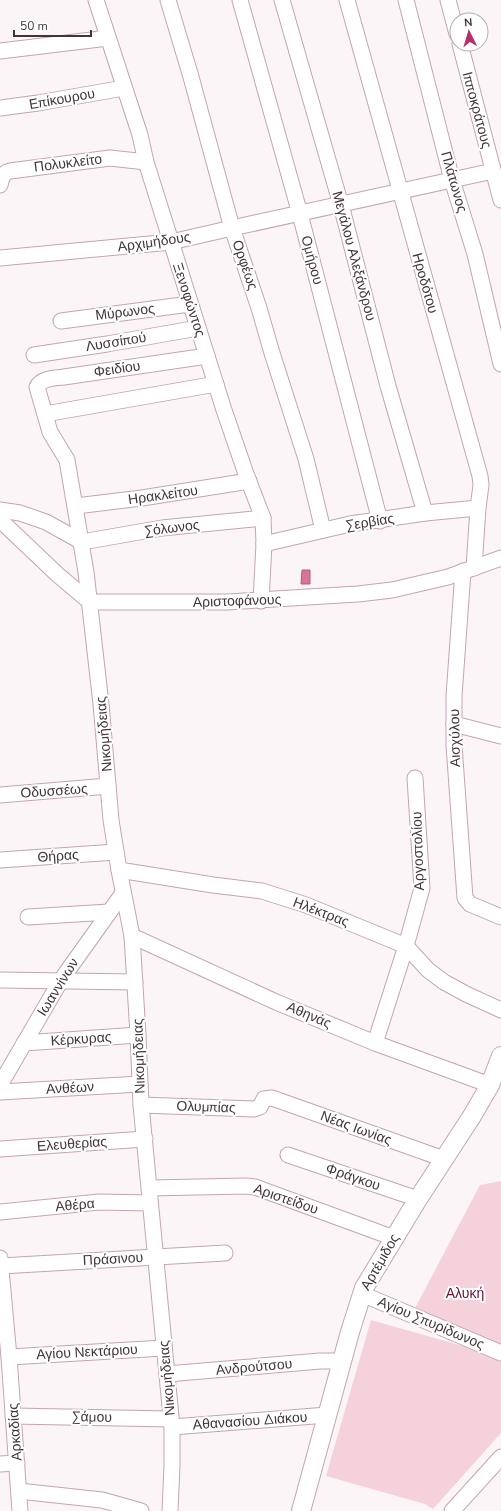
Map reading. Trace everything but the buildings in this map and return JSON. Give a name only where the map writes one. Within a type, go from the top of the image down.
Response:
[{"type":"main road","name":"Αρτέμιδος","points":[[301,1511],[342,1361],[366,1284],[418,1199],[472,1116],[490,1085],[501,1056]]},
{"type":"street","name":"Ξενοφώντος","points":[[96,0],[140,135],[146,162],[190,304],[249,481],[263,518],[264,544],[261,601]]},
{"type":"street","name":"Ορφέως","points":[[168,0],[191,77],[232,228],[259,308],[306,459],[323,530]]},
{"type":"street","name":"Ομήρου","points":[[240,0],[300,214],[380,521]]},
{"type":"street","name":"Μεγάλου Αλεξάνδρου","points":[[282,0],[341,205],[388,386],[425,513]]},
{"type":"street","name":"Ηροδότου","points":[[347,0],[480,476],[481,485],[468,570]]},
{"type":"street","name":"Πλάτωνος","points":[[406,0],[452,180],[475,254],[501,364]]},
{"type":"street","points":[[448,0],[451,12]]},
{"type":"street","points":[[0,51],[108,38]]},
{"type":"street","name":"Ιπποκράτους","points":[[462,52],[501,200]]},
{"type":"street","name":"Επίκουρου","points":[[0,108],[124,88]]},
{"type":"street","name":"Πολυκλείτο","points":[[0,186],[3,175],[5,172],[10,171],[110,158],[146,162]]},
{"type":"street","name":"Αρχιμήδους","points":[[0,258],[171,242],[494,171]]},
{"type":"street","name":"Μύρωνος","points":[[61,321],[190,304]]},
{"type":"street","name":"Λυσσίπού","points":[[34,355],[198,328]]},
{"type":"street","name":"Φειδίου","points":[[38,393],[38,384],[43,381],[207,356]]},
{"type":"street","points":[[45,414],[216,384]]},
{"type":"street","name":"Νικομήδειας","points":[[38,393],[50,432],[67,460],[76,506],[90,602],[116,852],[132,936],[141,1105],[172,1423],[170,1511]]},
{"type":"street","name":"Ηρακλείτου","points":[[76,506],[142,498],[249,481]]},
{"type":"street","name":"Σερβίας","points":[[264,544],[323,530],[425,513],[478,508]]},
{"type":"street","points":[[0,510],[20,513],[46,522],[82,542]]},
{"type":"street","name":"Σόλωνος","points":[[82,542],[162,528],[263,518]]},
{"type":"street","points":[[0,520],[58,575],[90,602]]},
{"type":"street","name":"Αριστοφάνους","points":[[90,602],[261,601],[392,590],[448,577],[501,558]]},
{"type":"street","name":"Αισχύλου","points":[[468,570],[457,648],[454,724],[454,752],[465,898],[470,904],[501,917]]},
{"type":"street","points":[[454,724],[501,736]]},
{"type":"street","name":"Αργοστολίου","points":[[375,1043],[406,946],[422,888],[415,778]]},
{"type":"street","name":"Οδυσσέως","points":[[0,795],[108,786]]},
{"type":"street","name":"Θήρας","points":[[0,860],[116,852]]},
{"type":"street","name":"Ηλέκτρας","points":[[119,870],[212,886],[262,891],[306,905],[406,946],[428,970],[444,982],[501,1010]]},
{"type":"street","name":"Ιωαννίνων","points":[[0,1085],[61,980],[123,893]]},
{"type":"street","points":[[28,917],[109,912]]},
{"type":"street","name":"Αθηνάς","points":[[132,936],[276,1002],[375,1043],[490,1085]]},
{"type":"street","points":[[0,980],[135,982]]},
{"type":"street","name":"Κέρκυρας","points":[[24,1042],[138,1035]]},
{"type":"street","name":"Ανθέων","points":[[0,1092],[140,1084]]},
{"type":"street","name":"Ολυμπίας","points":[[141,1105],[254,1109],[260,1106],[267,1098]]},
{"type":"street","name":"Νέας Ιωνίας","points":[[267,1098],[272,1098],[444,1160]]},
{"type":"street","name":"Ελευθερίας","points":[[0,1149],[145,1139]]},
{"type":"street","name":"Φράγκου","points":[[288,1154],[418,1199]]},
{"type":"street","name":"Αριστείδου","points":[[150,1196],[237,1186],[255,1187],[394,1238]]},
{"type":"street","name":"Αθέρα","points":[[0,1212],[150,1196]]},
{"type":"street","name":"Πράσινου","points":[[0,1262],[156,1257],[225,1253]]},
{"type":"street","name":"Αρκαδίας","points":[[0,1262],[9,1357],[20,1511]]},
{"type":"street","name":"Αγίου Σπυρίδωνος","points":[[362,1294],[501,1353]]},
{"type":"street","name":"Αγίου Νεκτάριου","points":[[9,1357],[164,1348]]},
{"type":"street","name":"Ανδρούτσου","points":[[167,1374],[320,1361],[342,1361]]},
{"type":"street","name":"Αθανασίου Διάκου","points":[[172,1423],[327,1414]]},
{"type":"street","name":"Σάμου","points":[[13,1416],[172,1423]]},
{"type":"street","points":[[452,1511],[501,1457]]},
{"type":"street","points":[[0,1464],[17,1463]]},
{"type":"street","points":[[19,1491],[102,1500],[140,1511]]},
{"type":"green space","name":"Αλυκή","points":[[501,1181],[501,1348],[414,1310],[480,1185]]},
{"type":"green space","points":[[371,1320],[470,1348],[501,1359],[501,1433],[433,1509],[425,1504],[326,1476]]},
{"type":"shaded area","points":[[302,570],[310,570],[310,584],[301,584]]}]
